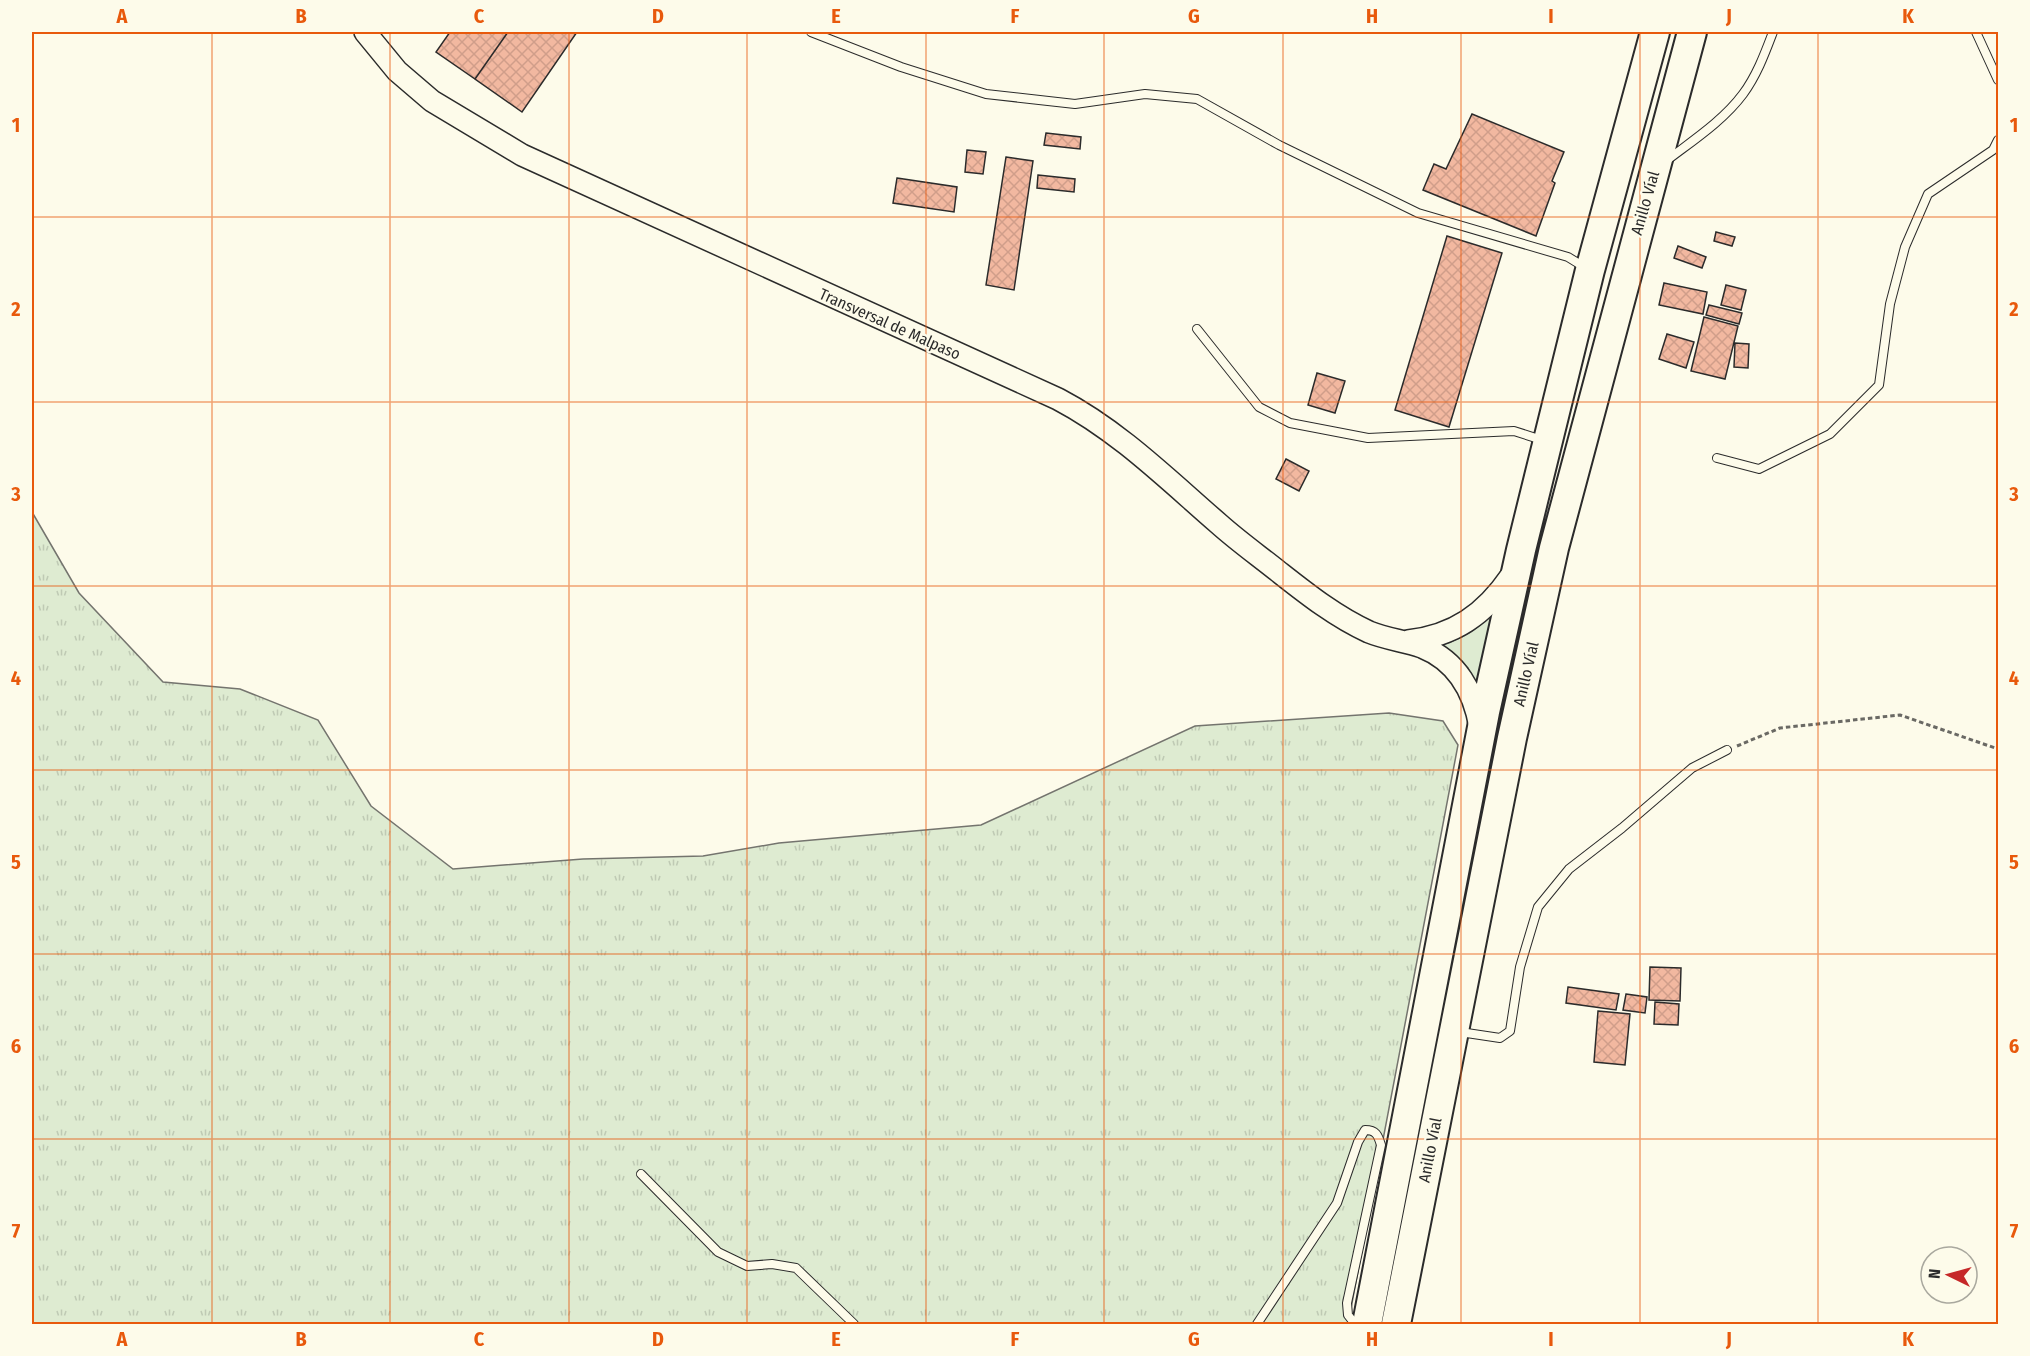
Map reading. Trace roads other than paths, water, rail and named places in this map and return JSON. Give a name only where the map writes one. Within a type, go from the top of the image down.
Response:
[{"type":"highway","name":"Anillo Víal","points":[[1366,1324],[1481,736],[1521,550],[1590,270],[1655,32]]},
{"type":"highway","name":"Anillo Víal","points":[[1396,1324],[1512,738],[1554,548],[1692,32]]},
{"type":"main road","name":"Transversal de Malpaso","points":[[365,32],[397,71],[432,101],[522,155],[1087,414],[1128,444],[1222,527],[1311,597],[1352,624],[1421,647],[1440,657],[1456,670],[1469,687],[1477,707],[1481,736]]},
{"type":"main road","name":"Transversal de Malpaso","points":[[1401,642],[1428,639],[1453,631],[1476,617],[1496,598],[1511,576],[1521,550]]},
{"type":"lane","points":[[811,32],[901,67],[987,94],[1075,104],[1145,94],[1197,99],[1279,145],[1418,213],[1568,257],[1590,270]]},
{"type":"lane","points":[[1655,169],[1710,128],[1743,95],[1762,62],[1773,32]]},
{"type":"lane","points":[[1976,32],[1998,80]]},
{"type":"lane","points":[[1717,458],[1759,469],[1830,434],[1879,385],[1890,304],[1905,247],[1928,194],[1992,150],[1998,140]]},
{"type":"lane","points":[[1197,328],[1259,407],[1290,423],[1368,438],[1514,431],[1549,442]]},
{"type":"lane","points":[[1454,1031],[1500,1038],[1510,1030],[1520,967],[1538,907],[1569,869],[1622,828],[1692,768],[1727,750]]},
{"type":"lane","points":[[1257,1324],[1337,1203],[1358,1142],[1365,1130],[1372,1130],[1378,1135],[1381,1145],[1347,1303],[1348,1315],[1355,1324]]},
{"type":"lane","points":[[641,1174],[718,1252],[747,1266],[772,1264],[796,1268],[854,1324]]}]
